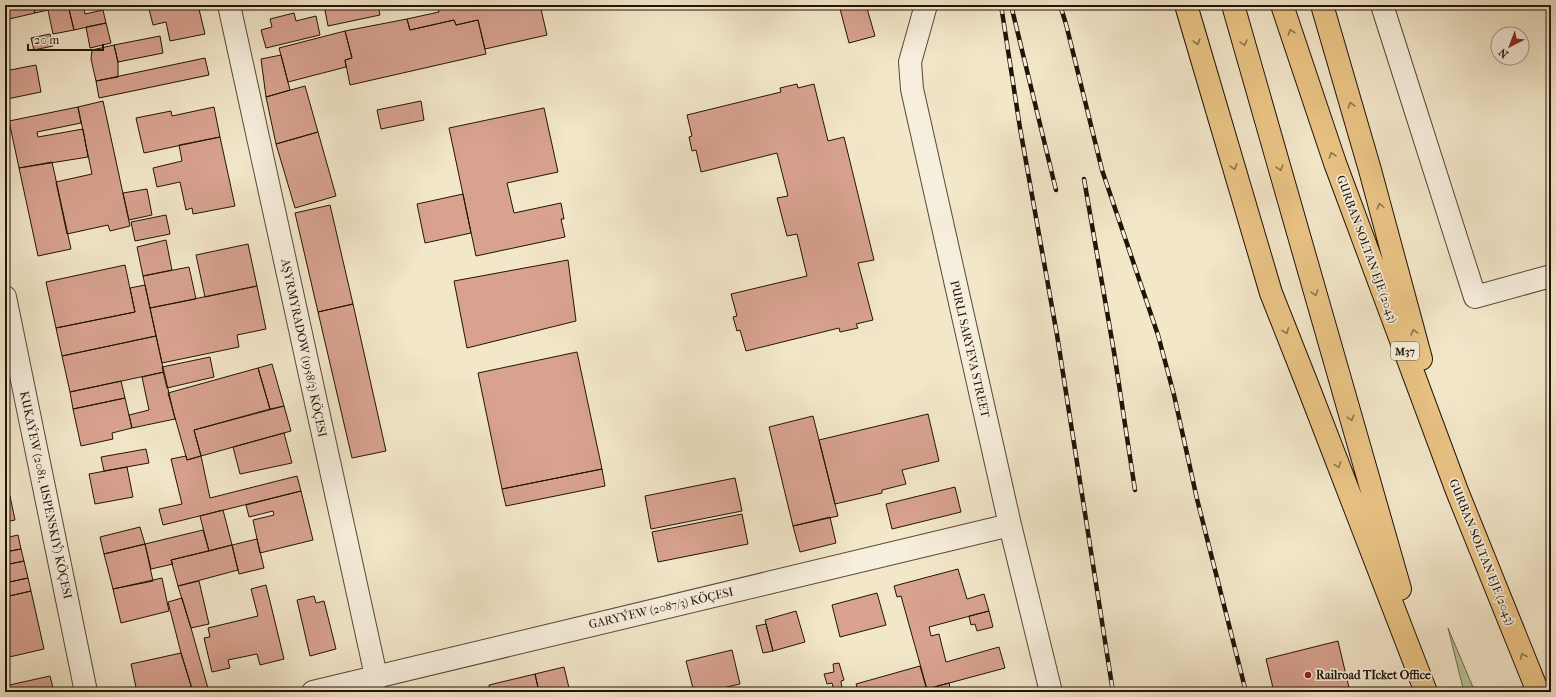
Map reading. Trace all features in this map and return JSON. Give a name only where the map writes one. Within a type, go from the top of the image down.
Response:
[{"type":"highway","points":[[1186,5],[1271,293],[1426,692]]},
{"type":"highway","points":[[1233,5],[1429,692]]},
{"type":"highway","name":"GURBAN SOLTAN EJE (2043)","points":[[1282,5],[1335,163],[1457,491],[1538,692]]},
{"type":"highway","points":[[1322,5],[1370,170],[1457,491]]},
{"type":"street","name":"AŞYRMYRADOW (1958/3) KÖÇESI","points":[[229,5],[374,684]]},
{"type":"street","name":"PURLI SARYEVA STREET","points":[[926,5],[910,62],[912,89],[1010,525],[1052,692]]},
{"type":"street","points":[[1382,5],[1475,297],[1551,276]]},
{"type":"street","name":"KUKAÝEW (2081, USPENSKIÝ) KÖÇESI","points":[[5,297],[86,692]]},
{"type":"street","name":"GARYÝEW (2087/3) KÖÇESI","points":[[312,692],[374,684],[1010,525]]},
{"type":"green space","points":[[1448,628],[1475,692],[1464,692]]},
{"type":"building","points":[[5,5],[33,5],[35,13],[5,20]]},
{"type":"building","points":[[33,5],[47,5],[48,10],[35,13]]},
{"type":"building","points":[[47,5],[68,5],[74,30],[53,34]]},
{"type":"building","points":[[68,5],[83,5],[85,14],[103,10],[106,23],[74,30]]},
{"type":"building","points":[[148,5],[198,5],[205,34],[170,41],[166,22],[153,25]]},
{"type":"building","points":[[324,5],[378,5],[380,15],[328,26]]},
{"type":"building","points":[[457,5],[540,5],[547,35],[485,49],[478,20],[456,25],[454,20],[410,30],[407,19],[439,12],[438,9]]},
{"type":"building","points":[[839,5],[866,5],[875,36],[849,43]]},
{"type":"building","points":[[294,13],[296,21],[316,16],[320,35],[266,48],[261,30],[272,27],[270,19]]},
{"type":"building","points":[[407,19],[410,30],[454,20],[456,25],[478,20],[486,54],[350,85],[345,60],[352,58],[345,31]]},
{"type":"building","points":[[106,23],[111,43],[90,48],[86,27]]},
{"type":"building","points":[[345,31],[352,58],[345,60],[346,67],[288,82],[279,48]]},
{"type":"building","points":[[50,34],[53,46],[34,50],[31,38]]},
{"type":"building","points":[[160,36],[163,53],[118,62],[114,45]]},
{"type":"building","points":[[114,45],[118,62],[118,77],[96,81],[91,59],[92,50]]},
{"type":"building","points":[[281,55],[290,90],[266,97],[261,59]]},
{"type":"building","points":[[205,58],[209,75],[99,98],[96,81]]},
{"type":"building","points":[[36,65],[41,92],[7,99],[5,88],[5,71]]},
{"type":"building","points":[[797,84],[798,88],[814,84],[828,141],[844,137],[874,260],[858,263],[873,320],[856,324],[858,328],[840,332],[839,328],[746,351],[740,330],[737,331],[733,317],[737,316],[731,294],[807,276],[797,234],[787,236],[777,198],[788,196],[777,153],[701,172],[696,150],[692,151],[689,137],[692,136],[687,115],[781,92],[780,88]]},
{"type":"building","points":[[305,86],[318,132],[276,144],[266,97]]},
{"type":"building","points":[[103,101],[130,226],[110,231],[108,225],[67,234],[56,182],[92,174],[78,107]]},
{"type":"building","points":[[421,101],[424,120],[381,129],[377,110]]},
{"type":"building","points":[[78,107],[81,123],[37,132],[38,137],[83,129],[88,157],[19,168],[9,121]]},
{"type":"building","points":[[214,107],[220,137],[144,153],[136,118],[171,111],[172,116]]},
{"type":"building","points":[[544,108],[558,172],[507,183],[514,213],[561,203],[564,219],[561,219],[565,237],[476,256],[449,128]]},
{"type":"building","points":[[318,132],[336,196],[295,208],[276,144]]},
{"type":"building","points":[[220,137],[235,206],[193,214],[192,208],[186,210],[180,182],[157,187],[153,168],[182,161],[179,145]]},
{"type":"building","points":[[52,162],[71,249],[38,256],[19,168]]},
{"type":"building","points":[[147,189],[152,215],[129,220],[123,193]]},
{"type":"building","points":[[463,194],[471,233],[425,243],[417,204]]},
{"type":"building","points":[[330,205],[353,304],[318,312],[295,213]]},
{"type":"building","points":[[166,215],[170,234],[135,241],[131,222]]},
{"type":"building","points":[[166,240],[172,270],[143,276],[137,247]]},
{"type":"building","points":[[248,244],[257,286],[205,297],[196,255]]},
{"type":"building","points":[[568,260],[576,321],[467,348],[454,281]]},
{"type":"building","points":[[125,265],[135,312],[56,328],[46,282]]},
{"type":"building","points":[[189,267],[196,299],[150,308],[143,276]]},
{"type":"building","points":[[145,285],[156,336],[62,356],[56,328],[135,312],[130,288]]},
{"type":"building","points":[[257,286],[266,329],[237,335],[239,347],[162,363],[150,308]]},
{"type":"building","points":[[353,304],[386,451],[352,458],[318,312]]},
{"type":"building","points":[[156,336],[164,372],[70,392],[62,356]]},
{"type":"building","points":[[577,352],[602,469],[502,489],[478,373]]},
{"type":"building","points":[[210,357],[214,377],[167,388],[162,367]]},
{"type":"building","points":[[272,364],[284,406],[270,409],[258,368]]},
{"type":"building","points":[[258,368],[270,409],[194,430],[201,456],[187,460],[168,393]]},
{"type":"building","points":[[164,372],[175,419],[132,428],[129,415],[149,410],[142,377]]},
{"type":"building","points":[[121,381],[125,398],[73,409],[70,392]]},
{"type":"building","points":[[125,398],[132,428],[112,433],[113,439],[81,446],[73,409]]},
{"type":"building","points":[[284,406],[291,431],[201,456],[194,430]]},
{"type":"building","points":[[928,414],[939,461],[902,470],[906,484],[882,490],[882,493],[835,504],[819,440]]},
{"type":"building","points":[[813,416],[838,516],[793,526],[769,427]]},
{"type":"building","points":[[284,433],[292,463],[240,474],[233,447]]},
{"type":"building","points":[[146,449],[149,463],[104,471],[101,457]]},
{"type":"building","points":[[186,456],[187,460],[201,456],[210,498],[297,476],[301,491],[163,525],[159,509],[182,504],[171,459]]},
{"type":"building","points":[[127,467],[133,497],[95,504],[89,474]]},
{"type":"building","points":[[602,469],[605,486],[506,506],[502,489]]},
{"type":"building","points":[[735,478],[742,511],[651,529],[645,496]]},
{"type":"building","points":[[955,487],[961,512],[892,529],[886,504]]},
{"type":"building","points":[[301,491],[313,540],[260,553],[253,520],[274,515],[273,511],[249,517],[246,505]]},
{"type":"building","points":[[10,496],[15,520],[5,522],[5,497]]},
{"type":"building","points":[[223,510],[232,545],[209,551],[200,516]]},
{"type":"building","points":[[742,514],[748,544],[658,562],[652,532]]},
{"type":"building","points":[[830,517],[836,543],[800,552],[793,526]]},
{"type":"building","points":[[140,527],[145,544],[104,554],[100,537]]},
{"type":"building","points":[[203,530],[209,551],[171,560],[173,564],[151,569],[145,544]]},
{"type":"building","points":[[18,535],[21,549],[5,552],[5,538]]},
{"type":"building","points":[[257,539],[264,568],[239,574],[232,545]]},
{"type":"building","points":[[145,544],[153,581],[113,589],[104,554]]},
{"type":"building","points":[[232,545],[238,570],[178,586],[171,560]]},
{"type":"building","points":[[21,549],[24,561],[5,565],[5,552]]},
{"type":"building","points":[[24,561],[28,578],[5,583],[5,565]]},
{"type":"building","points":[[958,569],[967,599],[984,594],[989,611],[929,627],[931,636],[939,634],[946,662],[999,647],[1005,668],[927,689],[901,596],[897,597],[894,586]]},
{"type":"building","points":[[28,578],[31,591],[5,597],[5,583]]},
{"type":"building","points":[[162,578],[169,611],[121,623],[113,589]]},
{"type":"building","points":[[199,581],[209,624],[191,628],[178,586]]},
{"type":"building","points":[[266,585],[284,659],[260,665],[257,654],[228,660],[230,668],[212,672],[204,638],[210,637],[208,628],[258,616],[251,589]]},
{"type":"building","points":[[31,591],[44,649],[5,658],[5,597]]},
{"type":"building","points":[[877,593],[886,625],[840,637],[832,605]]},
{"type":"building","points":[[314,596],[316,603],[324,601],[336,649],[310,656],[297,600]]},
{"type":"building","points":[[182,598],[209,692],[193,692],[181,653],[168,602]]},
{"type":"building","points":[[796,611],[805,642],[773,651],[765,620]]},
{"type":"building","points":[[989,611],[993,627],[977,631],[975,624],[971,625],[969,616]]},
{"type":"building","points":[[766,624],[773,651],[763,653],[756,626]]},
{"type":"building","name":"Railroad TIcket Office","points":[[1338,641],[1350,692],[1274,692],[1266,659]]},
{"type":"building","points":[[732,650],[740,684],[705,692],[694,692],[686,661]]},
{"type":"building","points":[[181,653],[193,692],[137,692],[131,664]]},
{"type":"building","points":[[839,663],[844,680],[841,681],[842,688],[834,690],[832,683],[827,684],[824,674],[834,672],[833,664]]},
{"type":"building","points":[[920,666],[926,687],[907,692],[850,692],[858,690],[856,684]]},
{"type":"building","points":[[564,667],[570,692],[539,692],[535,674]]},
{"type":"building","points":[[535,674],[539,692],[490,692],[489,685]]},
{"type":"building","points":[[50,676],[54,692],[5,692],[5,686]]},
{"type":"building","points":[[949,683],[951,692],[938,692],[937,686]]},
{"type":"railway","points":[[1001,5],[1020,128],[1057,335],[1113,692]]},
{"type":"railway","points":[[1011,5],[1056,190]]},
{"type":"railway","points":[[1060,5],[1102,170],[1158,335],[1174,395],[1197,499],[1246,692]]},
{"type":"railway","points":[[1084,179],[1114,352],[1135,490]]},
{"type":"place","name":"Railroad TIcket Office","points":[[1308,675]]}]
